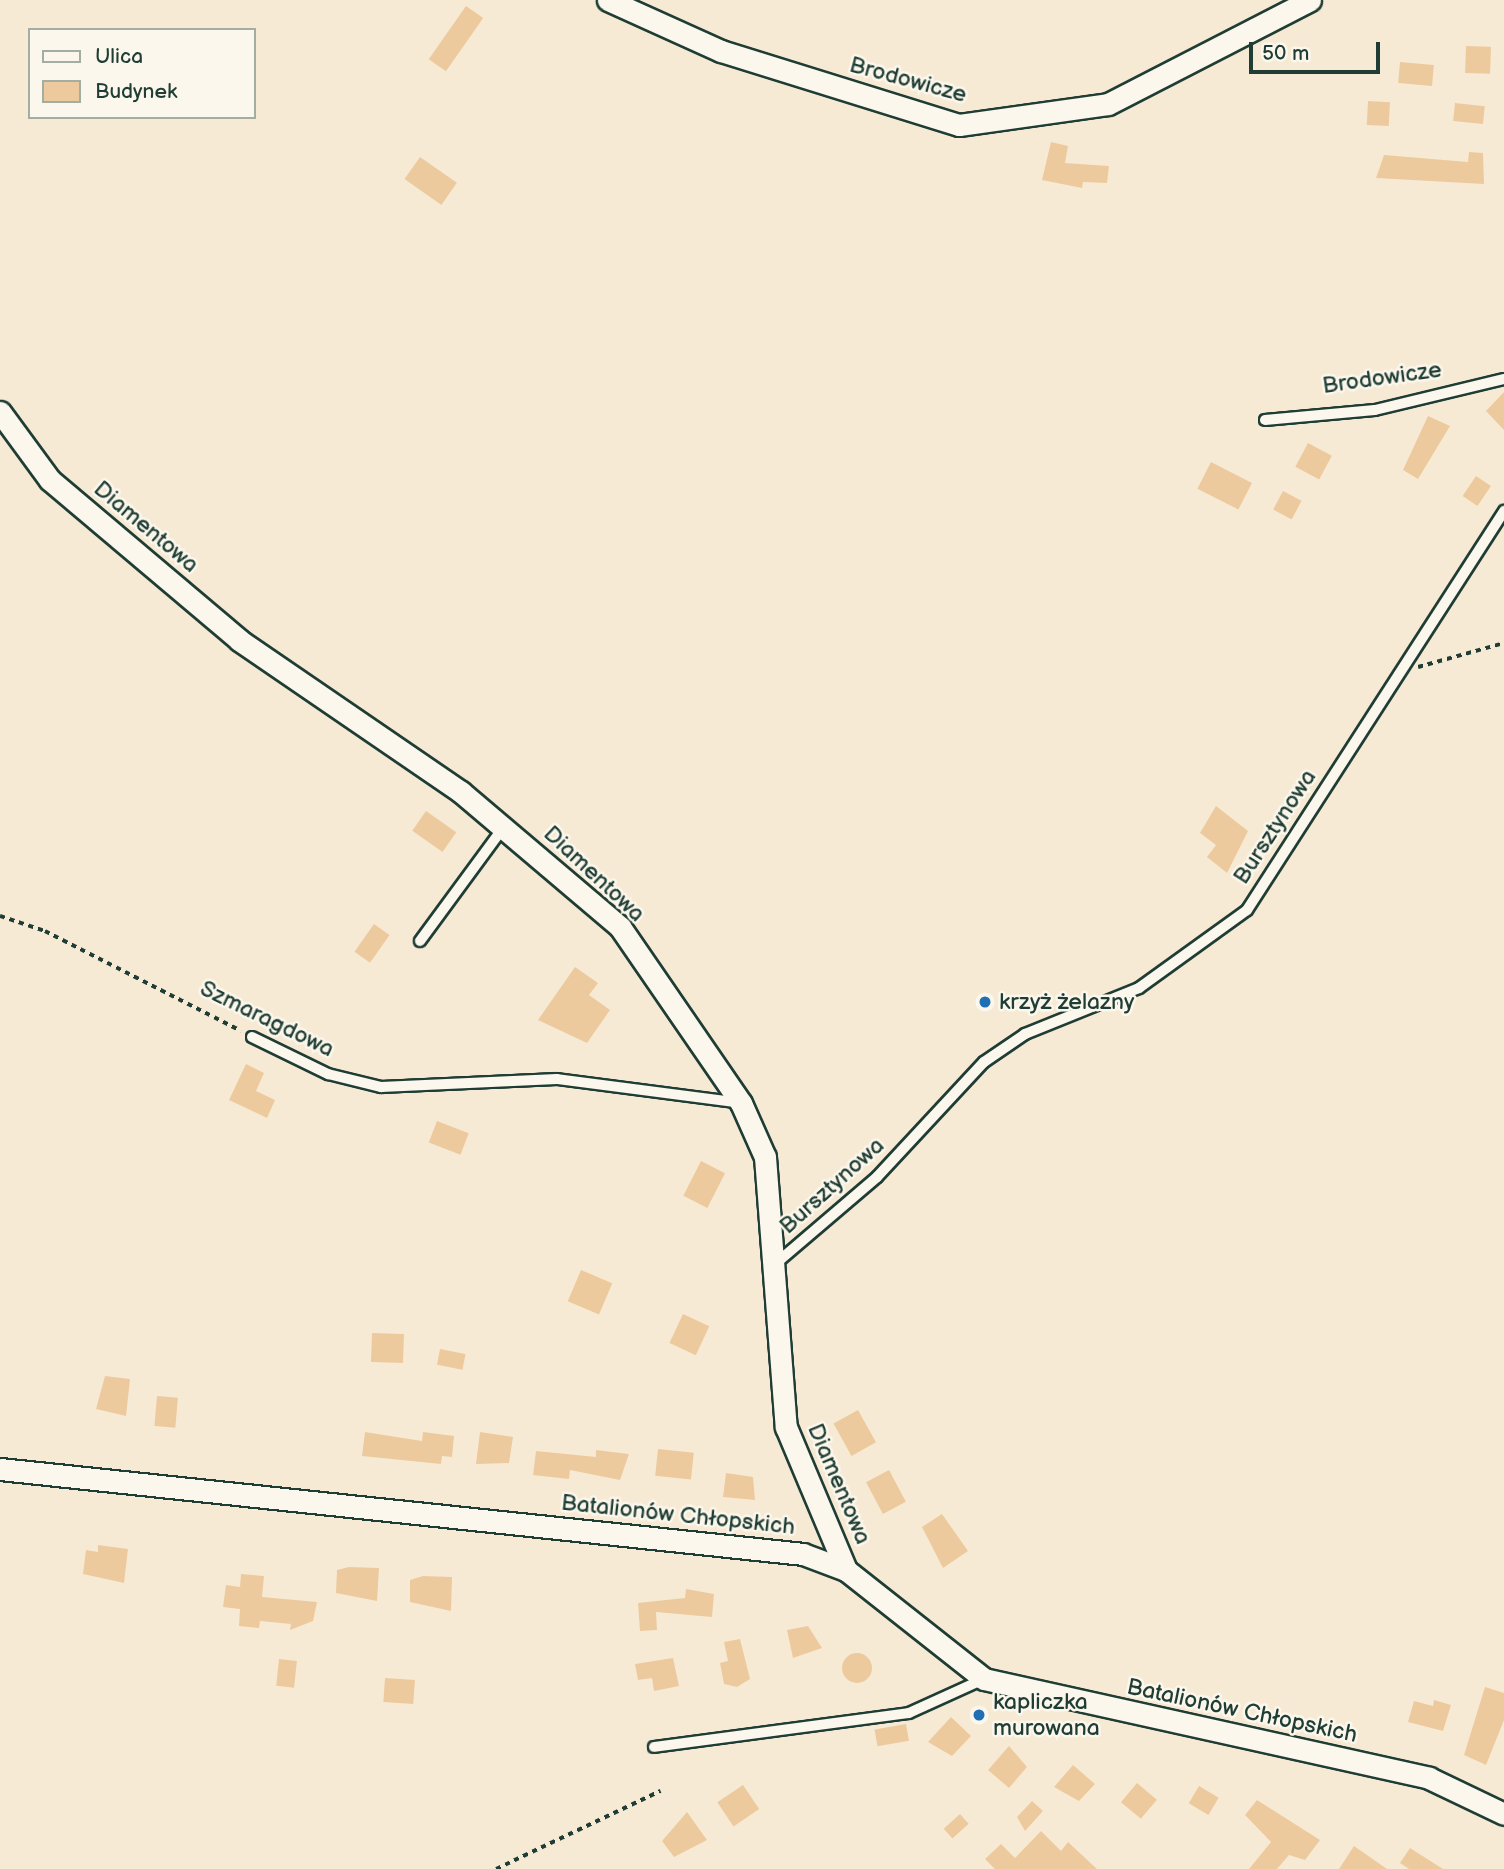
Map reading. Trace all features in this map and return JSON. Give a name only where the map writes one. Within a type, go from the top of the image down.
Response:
[{"type":"street","name":"Brodowicze","points":[[608,0],[722,51],[959,125],[1108,104],[1310,0]]},
{"type":"street","name":"Diamentowa","points":[[0,412],[50,480],[239,640],[503,828],[620,927],[741,1103],[765,1157],[786,1427],[846,1570]]},
{"type":"street","name":"Batalionów Chłopskich","points":[[0,1469],[803,1554],[846,1570],[984,1679],[1429,1778],[1504,1814]]},
{"type":"lane","name":"Brodowicze","points":[[1265,420],[1375,410],[1504,379]]},
{"type":"lane","name":"Bursztynowa","points":[[774,1265],[877,1177],[984,1062],[1025,1034],[1139,988],[1220,935],[1273,876],[1396,673],[1504,511]]},
{"type":"lane","points":[[420,941],[503,828]]},
{"type":"lane","name":"Szmaragdowa","points":[[253,1037],[328,1074],[381,1087],[556,1079],[741,1103]]},
{"type":"lane","points":[[654,1746],[816,1730],[909,1713],[984,1679]]},
{"type":"path","points":[[1396,673],[1504,643]]},
{"type":"path","name":"Szmaragdowa","points":[[0,916],[46,931],[253,1037]]},
{"type":"path","points":[[496,1869],[660,1791]]},
{"type":"building","points":[[466,6],[483,18],[446,71],[429,59]]},
{"type":"building","points":[[1466,46],[1491,47],[1490,74],[1465,73]]},
{"type":"building","points":[[1400,62],[1434,65],[1432,86],[1398,83]]},
{"type":"building","points":[[1368,101],[1390,102],[1389,126],[1367,125]]},
{"type":"building","points":[[1455,103],[1485,106],[1483,124],[1453,121]]},
{"type":"building","points":[[1051,142],[1068,146],[1065,163],[1109,166],[1107,183],[1083,182],[1082,188],[1042,180]]},
{"type":"building","points":[[1469,152],[1483,153],[1484,184],[1376,178],[1384,155],[1468,162]]},
{"type":"building","points":[[420,157],[457,183],[441,205],[405,179]]},
{"type":"building","points":[[1504,392],[1504,430],[1486,411]]},
{"type":"building","points":[[1428,416],[1450,426],[1418,479],[1403,470]]},
{"type":"building","points":[[1308,443],[1332,456],[1319,480],[1295,467]]},
{"type":"building","points":[[1211,462],[1252,483],[1238,510],[1197,489]]},
{"type":"building","points":[[1476,476],[1491,486],[1478,506],[1463,496]]},
{"type":"building","points":[[1283,491],[1302,501],[1292,519],[1273,510]]},
{"type":"building","points":[[1216,806],[1248,831],[1227,873],[1207,857],[1216,845],[1200,833]]},
{"type":"building","points":[[426,811],[456,832],[443,852],[412,831]]},
{"type":"building","points":[[374,924],[390,935],[370,963],[354,952]]},
{"type":"building","points":[[575,967],[598,983],[589,995],[610,1010],[587,1043],[538,1020]]},
{"type":"building","points":[[246,1064],[264,1073],[256,1091],[275,1100],[267,1118],[229,1100]]},
{"type":"building","points":[[437,1121],[469,1133],[460,1155],[429,1142]]},
{"type":"building","points":[[701,1161],[725,1173],[707,1208],[683,1196]]},
{"type":"building","points":[[581,1270],[612,1283],[599,1315],[568,1301]]},
{"type":"building","points":[[683,1314],[709,1326],[696,1355],[669,1343]]},
{"type":"building","points":[[372,1333],[404,1334],[403,1363],[371,1362]]},
{"type":"building","points":[[440,1349],[466,1354],[462,1370],[437,1365]]},
{"type":"building","points":[[105,1376],[130,1379],[126,1416],[96,1409]]},
{"type":"building","points":[[157,1396],[178,1398],[175,1428],[154,1426]]},
{"type":"building","points":[[858,1410],[876,1442],[851,1456],[834,1424]]},
{"type":"building","points":[[365,1432],[422,1441],[423,1432],[454,1436],[452,1457],[442,1456],[441,1464],[362,1456]]},
{"type":"building","points":[[480,1432],[513,1437],[509,1463],[476,1464]]},
{"type":"building","points":[[658,1449],[694,1453],[691,1480],[655,1476]]},
{"type":"building","points":[[596,1450],[629,1454],[620,1480],[570,1470],[569,1479],[533,1475],[536,1451],[596,1457]]},
{"type":"building","points":[[889,1470],[906,1502],[883,1514],[866,1482]]},
{"type":"building","points":[[726,1473],[753,1477],[755,1500],[723,1497]]},
{"type":"building","points":[[942,1514],[968,1551],[943,1568],[922,1527]]},
{"type":"building","points":[[98,1545],[128,1549],[124,1583],[83,1574],[86,1550],[98,1552]]},
{"type":"building","points":[[349,1567],[379,1568],[377,1601],[336,1593],[337,1570]]},
{"type":"building","points":[[241,1574],[264,1576],[262,1597],[317,1602],[313,1621],[290,1630],[291,1624],[260,1621],[259,1628],[239,1626],[240,1609],[223,1607],[226,1585],[240,1587]]},
{"type":"building","points":[[423,1576],[452,1577],[451,1611],[410,1602],[410,1580]]},
{"type":"building","points":[[686,1589],[714,1594],[712,1617],[656,1612],[657,1630],[640,1631],[638,1603],[685,1598]]},
{"type":"building","points":[[808,1626],[822,1648],[793,1658],[787,1630]]},
{"type":"building","points":[[740,1639],[750,1679],[737,1687],[724,1684],[720,1663],[728,1661],[724,1642]]},
{"type":"building","points":[[857,1653],[868,1657],[872,1668],[868,1679],[857,1683],[846,1679],[842,1668],[846,1657]]},
{"type":"building","points":[[673,1658],[679,1686],[654,1691],[652,1678],[638,1680],[635,1664]]},
{"type":"building","points":[[279,1659],[297,1661],[294,1688],[276,1686]]},
{"type":"building","points":[[385,1678],[415,1680],[413,1704],[383,1702]]},
{"type":"building","points":[[1485,1687],[1504,1693],[1504,1720],[1486,1765],[1464,1755]]},
{"type":"building","points":[[1434,1700],[1451,1705],[1443,1731],[1408,1722],[1414,1701],[1433,1706]]},
{"type":"building","points":[[951,1717],[971,1736],[952,1756],[928,1742]]},
{"type":"building","points":[[906,1724],[909,1741],[877,1746],[874,1730]]},
{"type":"building","points":[[1009,1746],[1027,1767],[1009,1788],[988,1770]]},
{"type":"building","points":[[1073,1765],[1095,1784],[1079,1801],[1054,1787]]},
{"type":"building","points":[[1137,1783],[1157,1800],[1141,1819],[1121,1802]]},
{"type":"building","points":[[743,1785],[759,1809],[734,1826],[717,1802]]},
{"type":"building","points":[[1199,1786],[1219,1798],[1208,1815],[1189,1803]]},
{"type":"building","points":[[1257,1800],[1320,1840],[1305,1860],[1289,1855],[1277,1869],[1249,1869],[1271,1842],[1245,1815]]},
{"type":"building","points":[[1032,1801],[1043,1811],[1025,1831],[1017,1817]]},
{"type":"building","points":[[687,1812],[707,1840],[674,1857],[662,1841]]},
{"type":"building","points":[[960,1814],[969,1824],[952,1838],[944,1829]]},
{"type":"building","points":[[1041,1831],[1061,1851],[1068,1842],[1097,1869],[995,1869],[985,1859],[1001,1844],[1015,1858]]},
{"type":"building","points":[[1354,1846],[1387,1869],[1339,1869]]},
{"type":"building","points":[[1410,1848],[1443,1869],[1409,1869],[1400,1863]]},
{"type":"place","name":"krzyż żelazny","points":[[985,1002]]},
{"type":"place","name":"kapliczka murowana","points":[[979,1715]]}]
